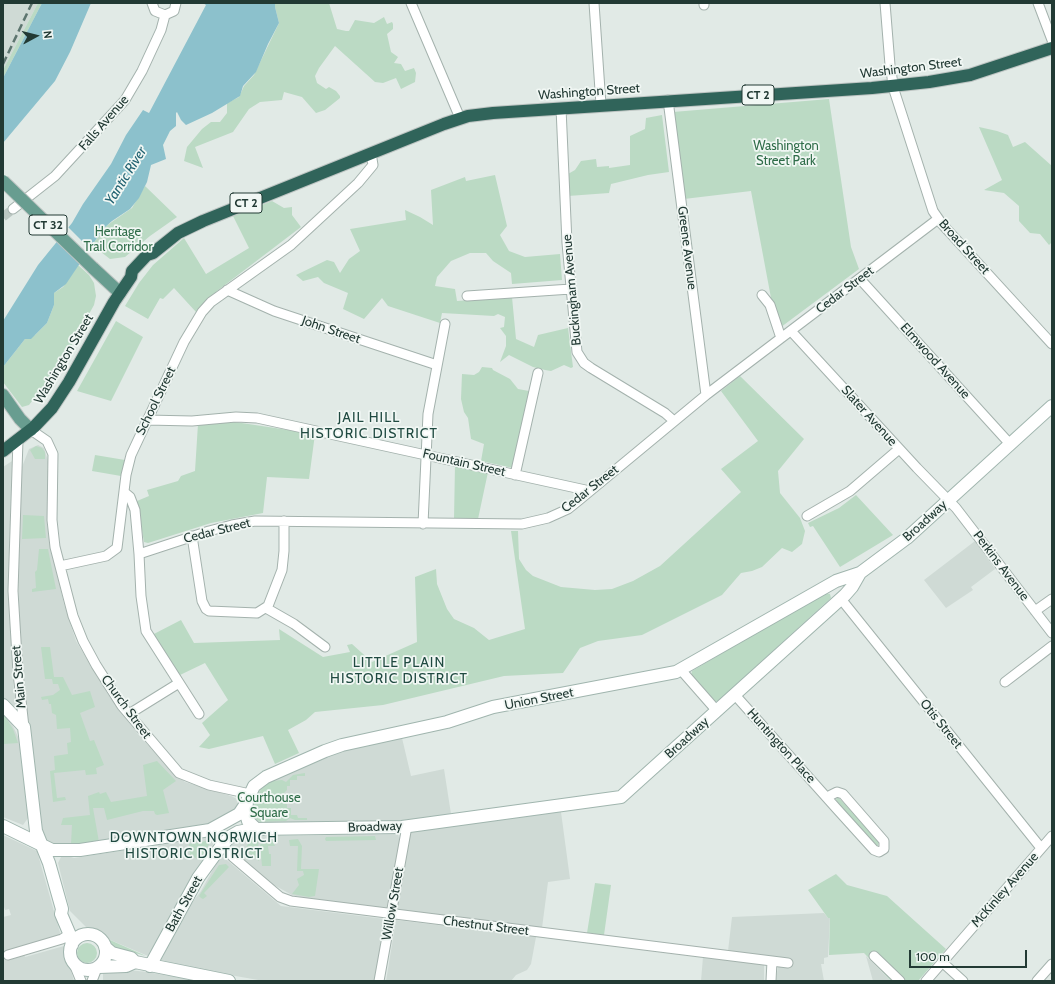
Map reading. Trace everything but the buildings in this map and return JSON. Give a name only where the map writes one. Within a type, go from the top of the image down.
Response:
[{"type":"highway","name":"Washington Street","points":[[31,430],[47,414],[65,389],[135,268],[147,255],[153,253],[178,233],[203,221],[460,118],[493,113],[668,100],[893,86],[964,76],[1052,48]]},
{"type":"highway","name":"CT 2","points":[[3,451],[31,430]]},
{"type":"main road","name":"CT 32","points":[[3,181],[120,293]]},
{"type":"main road","points":[[3,396],[20,419],[31,430]]},
{"type":"main road","name":"Broadway","points":[[222,845],[234,834],[256,829],[407,826],[619,798],[841,599],[852,587],[860,573],[907,538],[1052,406]]},
{"type":"main road","name":"Union Street","points":[[248,798],[254,786],[266,777],[342,745],[443,723],[501,706],[654,677],[681,670],[836,581],[860,573]]},
{"type":"main road","points":[[3,705],[24,727]]},
{"type":"main road","name":"Main Street","points":[[24,727],[35,828],[49,862],[62,909],[62,916],[68,928],[72,945]]},
{"type":"main road","points":[[3,826],[57,851],[80,850],[212,829],[239,814],[248,798]]},
{"type":"main road","points":[[248,798],[247,817],[256,829]]},
{"type":"main road","name":"Bath Street","points":[[150,966],[192,887],[222,845]]},
{"type":"main road","name":"Main Street","points":[[62,909],[78,927],[91,934]]},
{"type":"main road","points":[[135,962],[126,966],[98,967],[84,970],[74,964],[70,954],[72,945],[80,936],[91,934],[100,939],[105,947],[112,953],[132,959],[135,962],[229,981]]},
{"type":"main road","points":[[98,967],[106,957],[105,947]]},
{"type":"street","points":[[152,3],[155,11],[165,15]]},
{"type":"street","name":"Falls Avenue","points":[[13,210],[56,176],[125,100],[142,71],[161,30],[165,15],[174,10],[176,3]]},
{"type":"street","points":[[594,3],[601,105]]},
{"type":"street","name":"Broad Street","points":[[885,3],[893,86],[924,185],[938,219],[1052,344]]},
{"type":"street","points":[[1038,3],[1052,40]]},
{"type":"street","points":[[415,4],[460,118]]},
{"type":"street","name":"Greene Avenue","points":[[668,100],[706,395]]},
{"type":"street","name":"Buckingham Avenue","points":[[561,108],[566,226],[576,346],[582,360],[591,368],[674,421]]},
{"type":"street","name":"School Street","points":[[60,566],[102,557],[115,550],[118,544],[129,461],[147,420],[196,320],[211,302],[291,244],[358,182],[373,165],[371,153]]},
{"type":"street","name":"Cedar Street","points":[[139,554],[192,536],[232,525],[255,521],[522,524],[535,522],[558,514],[590,491],[706,395],[938,219]]},
{"type":"street","name":"Elmwood Avenue","points":[[860,279],[1010,444]]},
{"type":"street","points":[[467,296],[571,289]]},
{"type":"street","name":"John Street","points":[[227,290],[274,311],[437,365]]},
{"type":"street","points":[[762,296],[770,304],[781,338]]},
{"type":"street","points":[[423,524],[428,414],[445,324]]},
{"type":"street","name":"Slater Avenue","points":[[791,331],[948,500]]},
{"type":"street","points":[[515,475],[538,373]]},
{"type":"street","name":"Fountain Street","points":[[147,420],[192,421],[251,418],[590,491]]},
{"type":"street","points":[[31,430],[47,441],[53,456],[52,531],[60,566]]},
{"type":"street","name":"Main Street","points":[[18,440],[13,591],[18,679],[24,727]]},
{"type":"street","points":[[806,516],[850,491],[899,449]]},
{"type":"street","points":[[124,492],[130,497],[134,506],[139,554],[141,596],[146,631],[199,714]]},
{"type":"street","name":"Perkins Avenue","points":[[948,500],[971,526],[1052,633]]},
{"type":"street","points":[[192,536],[202,600],[206,609],[209,611],[257,614],[266,608],[282,570],[284,521]]},
{"type":"street","name":"Church Street","points":[[60,566],[70,605],[83,641],[112,692],[129,714],[179,773],[248,798]]},
{"type":"street","name":"Otis Street","points":[[841,599],[1041,848]]},
{"type":"street","points":[[1035,611],[1052,599]]},
{"type":"street","points":[[266,608],[294,624],[325,647]]},
{"type":"street","points":[[1005,682],[1052,646]]},
{"type":"street","points":[[681,670],[717,711]]},
{"type":"street","points":[[129,714],[179,683]]},
{"type":"street","name":"Huntington Place","points":[[735,695],[875,851],[879,852],[884,849],[884,841],[843,794],[837,792],[827,797]]},
{"type":"street","name":"Willow Street","points":[[379,981],[407,826]]},
{"type":"street","name":"Chestnut Street","points":[[212,829],[222,845],[233,857],[285,899],[308,904],[788,963]]},
{"type":"street","name":"McKinley Avenue","points":[[926,981],[1052,836]]},
{"type":"street","points":[[8,955],[62,939],[67,935],[68,928]]},
{"type":"street","points":[[874,956],[900,981]]},
{"type":"street","points":[[771,981],[772,961]]},
{"type":"street","points":[[942,962],[963,981]]},
{"type":"street","points":[[74,964],[81,981]]},
{"type":"street","points":[[1037,981],[1052,964]]},
{"type":"street","points":[[92,981],[98,967]]},
{"type":"shaded area","points":[[4,3],[38,3],[3,70],[3,5]]},
{"type":"shaded area","points":[[38,445],[44,448],[48,461],[47,522],[50,545],[64,604],[76,641],[108,694],[138,734],[173,773],[185,782],[237,799],[238,806],[236,810],[210,824],[83,845],[57,846],[45,840],[41,830],[35,770],[21,669],[18,576],[22,467],[29,449]]},
{"type":"shaded area","points":[[12,461],[8,587],[14,694],[16,696],[17,706],[14,709],[3,700],[3,467]]},
{"type":"shaded area","points":[[975,541],[995,569],[971,587],[973,590],[946,608],[924,580]]},
{"type":"shaded area","points":[[3,710],[19,739],[28,818],[23,825],[3,817]]},
{"type":"shaded area","points":[[402,738],[411,776],[444,769],[451,814],[397,821],[261,825],[258,824],[249,812],[256,791],[273,778],[279,778],[321,758],[346,749]]},
{"type":"shaded area","points":[[561,812],[570,879],[548,882],[542,928],[396,909],[410,832]]},
{"type":"shaded area","points":[[265,833],[270,836],[398,834],[400,841],[388,909],[309,899],[292,895],[274,885],[270,885],[234,853],[231,847],[235,839]]},
{"type":"shaded area","points":[[3,835],[37,851],[61,936],[22,947],[25,957],[64,946],[74,981],[3,981],[3,917],[11,915],[9,909],[5,910],[3,904]]},
{"type":"shaded area","points":[[198,836],[210,838],[213,844],[212,849],[203,860],[148,956],[101,936],[87,928],[70,911],[58,863],[61,857],[68,856],[74,858],[192,840]]},
{"type":"shaded area","points":[[221,855],[281,906],[385,919],[386,921],[375,981],[264,981],[190,968],[161,960],[185,912],[201,891]]},
{"type":"shaded area","points":[[824,913],[828,918],[830,917],[828,957],[824,958],[824,964],[821,964],[824,981],[776,981],[778,965],[789,965],[789,958],[728,951],[732,917]]},
{"type":"shaded area","points":[[396,920],[536,937],[531,964],[527,970],[516,975],[511,981],[386,981]]},
{"type":"shaded area","points":[[866,956],[891,981],[873,981]]},
{"type":"shaded area","points":[[703,957],[764,965],[764,981],[701,981]]},
{"type":"shaded area","points":[[106,968],[148,972],[197,981],[103,981],[103,971]]},
{"type":"green space","points":[[38,3],[42,3],[3,78],[3,70]]},
{"type":"green space","points":[[275,3],[329,3],[337,29],[346,31],[349,31],[355,20],[374,23],[384,17],[387,24],[392,22],[393,24],[393,29],[387,34],[391,52],[398,57],[394,63],[401,64],[405,71],[414,68],[416,73],[415,82],[401,89],[396,78],[383,83],[375,82],[335,46],[315,76],[317,83],[326,89],[329,87],[336,91],[340,96],[340,98],[325,110],[316,113],[302,97],[284,92],[282,100],[260,102],[249,109],[233,132],[195,147],[203,168],[184,161],[187,147],[202,129],[211,122],[220,122],[227,113],[227,103],[239,97],[244,86],[254,75],[279,23]]},
{"type":"green space","name":"Washington Street Park","points":[[829,99],[851,247],[859,269],[777,330],[751,191],[684,199],[673,112]]},
{"type":"green space","points":[[662,115],[669,172],[648,175],[611,184],[609,193],[568,196],[568,174],[575,170],[581,161],[596,159],[597,167],[609,166],[609,168],[630,165],[630,136],[645,129],[646,118]]},
{"type":"green space","points":[[979,127],[1008,135],[1013,147],[1025,142],[1052,166],[1052,242],[1049,245],[1040,234],[1030,233],[1019,221],[1019,206],[1004,193],[984,190],[1002,180]]},
{"type":"green space","points":[[495,175],[507,226],[500,235],[509,251],[525,257],[560,254],[562,280],[512,284],[511,273],[493,261],[486,253],[470,253],[451,261],[437,277],[435,286],[455,289],[457,301],[512,297],[516,339],[534,347],[538,335],[568,328],[573,367],[571,368],[564,365],[551,371],[545,370],[533,367],[509,355],[500,362],[506,346],[506,336],[500,328],[504,327],[505,317],[498,314],[494,316],[442,313],[440,323],[388,306],[382,298],[364,319],[343,309],[348,293],[324,283],[318,277],[303,281],[296,275],[327,260],[334,262],[340,273],[349,259],[360,251],[350,229],[406,220],[405,210],[433,225],[431,190],[465,177],[466,181]]},
{"type":"green space","name":"Heritage Trail Corridor","points":[[145,186],[177,217],[150,236],[125,257],[110,259],[92,245],[106,226],[132,208]]},
{"type":"green space","points":[[272,201],[284,208],[292,207],[292,215],[301,227],[217,291],[196,312],[174,288],[163,299],[160,298],[148,319],[125,306],[139,283],[153,265],[184,238],[206,274],[249,248],[233,216]]},
{"type":"green space","name":"Heritage Trail Corridor","points":[[78,265],[89,275],[94,283],[96,296],[94,305],[63,361],[29,405],[22,407],[3,382],[3,367],[25,339],[35,335],[47,323],[54,305],[54,293],[63,287]]},
{"type":"green space","points":[[116,321],[143,337],[111,401],[77,391]]},
{"type":"green space","points":[[482,367],[492,368],[510,379],[518,389],[529,391],[513,468],[481,461],[484,444],[471,439],[468,418],[464,412],[461,399],[462,374],[474,375],[479,372]]},
{"type":"green space","points":[[740,376],[804,439],[778,471],[780,493],[800,518],[805,531],[802,544],[792,552],[782,548],[762,567],[741,573],[722,595],[642,635],[598,641],[580,648],[563,673],[504,676],[383,705],[315,712],[306,720],[288,730],[299,753],[275,764],[263,736],[209,749],[199,747],[210,735],[202,723],[228,700],[205,663],[180,675],[150,636],[181,620],[194,643],[280,640],[279,629],[323,657],[350,652],[347,645],[352,644],[372,662],[417,642],[415,577],[436,569],[437,584],[447,609],[454,619],[474,628],[489,640],[525,629],[511,531],[518,531],[519,559],[526,570],[533,576],[561,587],[595,590],[612,589],[633,581],[660,566],[741,492],[721,469],[758,441],[721,391]]},
{"type":"green space","points":[[235,422],[315,434],[309,479],[267,477],[263,513],[211,523],[148,543],[144,542],[137,501],[149,496],[147,490],[178,481],[181,476],[195,471],[198,424]]},
{"type":"green space","points":[[36,446],[42,448],[45,452],[45,459],[35,459],[30,450]]},
{"type":"green space","points":[[95,455],[125,460],[121,476],[92,471]]},
{"type":"green space","points":[[455,465],[488,472],[478,519],[454,519]]},
{"type":"green space","points":[[856,495],[893,535],[840,567],[813,526],[810,527],[808,523],[839,508]]},
{"type":"green space","points":[[23,515],[44,516],[46,538],[22,539]]},
{"type":"green space","points":[[39,549],[48,549],[56,589],[32,592],[32,589],[36,588],[35,572],[37,570]]},
{"type":"green space","points":[[824,593],[830,594],[831,598],[718,701],[713,701],[691,676],[692,671]]},
{"type":"green space","points":[[41,647],[50,647],[54,677],[63,677],[72,695],[90,691],[95,707],[80,713],[90,741],[94,740],[104,765],[96,768],[97,774],[86,775],[85,770],[54,773],[57,798],[65,797],[66,800],[53,802],[50,771],[55,770],[54,756],[68,754],[67,743],[71,742],[70,728],[57,729],[56,715],[52,713],[51,704],[49,704],[48,699],[42,700],[41,697],[53,695],[60,690],[58,684],[53,684],[52,679],[45,679]]},
{"type":"green space","points":[[3,713],[13,729],[18,743],[4,744]]},
{"type":"green space","points":[[157,761],[176,781],[163,790],[169,813],[157,815],[154,811],[143,811],[107,820],[104,808],[93,808],[99,842],[71,844],[72,825],[61,825],[63,818],[90,815],[88,796],[99,792],[100,794],[106,792],[111,802],[147,796],[143,765]]},
{"type":"green space","name":"Courthouse Square","points":[[305,773],[305,776],[297,776],[297,780],[290,780],[290,786],[287,786],[287,790],[284,793],[284,801],[287,804],[287,808],[291,808],[291,815],[297,815],[298,818],[307,818],[307,820],[295,820],[290,818],[286,821],[261,822],[254,818],[252,810],[254,801],[263,786],[272,781],[282,780],[286,782],[293,775]]},
{"type":"green space","points":[[838,797],[879,840],[878,846],[875,846],[837,802],[836,799]]},
{"type":"green space","points":[[254,836],[254,841],[257,840],[256,836],[258,836],[259,861],[245,850],[249,842],[248,837]]},
{"type":"green space","points":[[375,836],[376,840],[326,841],[325,839],[326,837]]},
{"type":"green space","points":[[266,839],[272,840],[275,846],[268,846],[269,854],[271,854],[271,866],[262,866],[260,845]]},
{"type":"green space","points":[[298,839],[302,846],[301,869],[319,869],[315,896],[309,897],[292,894],[299,885],[297,879],[304,875],[303,871],[297,871],[298,846],[290,846],[289,840]]},
{"type":"green space","points":[[206,841],[210,843],[199,860],[190,855],[189,844]]},
{"type":"green space","points":[[226,864],[229,867],[204,893],[207,896],[203,899],[201,898],[199,896],[219,865]]},
{"type":"green space","points":[[836,874],[847,885],[887,896],[946,949],[918,981],[891,981],[864,953],[829,955],[830,918],[828,918],[808,890]]},
{"type":"green space","points":[[595,883],[611,885],[604,935],[587,933]]},
{"type":"green space","points":[[101,936],[146,956],[109,946]]},
{"type":"green space","points":[[87,943],[94,946],[97,953],[94,960],[87,963],[80,960],[77,953],[80,946]]},
{"type":"water","points":[[42,3],[91,3],[70,52],[55,81],[3,143],[3,78]]},
{"type":"water","name":"Yantic River","points":[[203,3],[275,3],[279,23],[256,72],[243,86],[240,96],[212,113],[186,125],[181,120],[177,112],[176,113],[176,126],[170,131],[163,145],[166,159],[151,165],[147,182],[139,198],[130,209],[103,229],[66,284],[54,293],[54,305],[47,323],[31,339],[25,339],[3,367],[3,321],[38,265],[72,223],[83,204],[111,164],[126,135],[143,110],[149,113],[206,5]]},
{"type":"pier","points":[[67,226],[91,250],[81,264],[55,240]]},
{"type":"tunnel","points":[[3,217],[13,209]]},
{"type":"railway","points":[[3,64],[32,3]]},
{"type":"district","name":"JAIL HILL HISTORIC DISTRICT","points":[[369,426]]},
{"type":"district","name":"LITTLE PLAIN HISTORIC DISTRICT","points":[[399,672]]},
{"type":"district","name":"DOWNTOWN NORWICH HISTORIC DISTRICT","points":[[194,846]]}]
